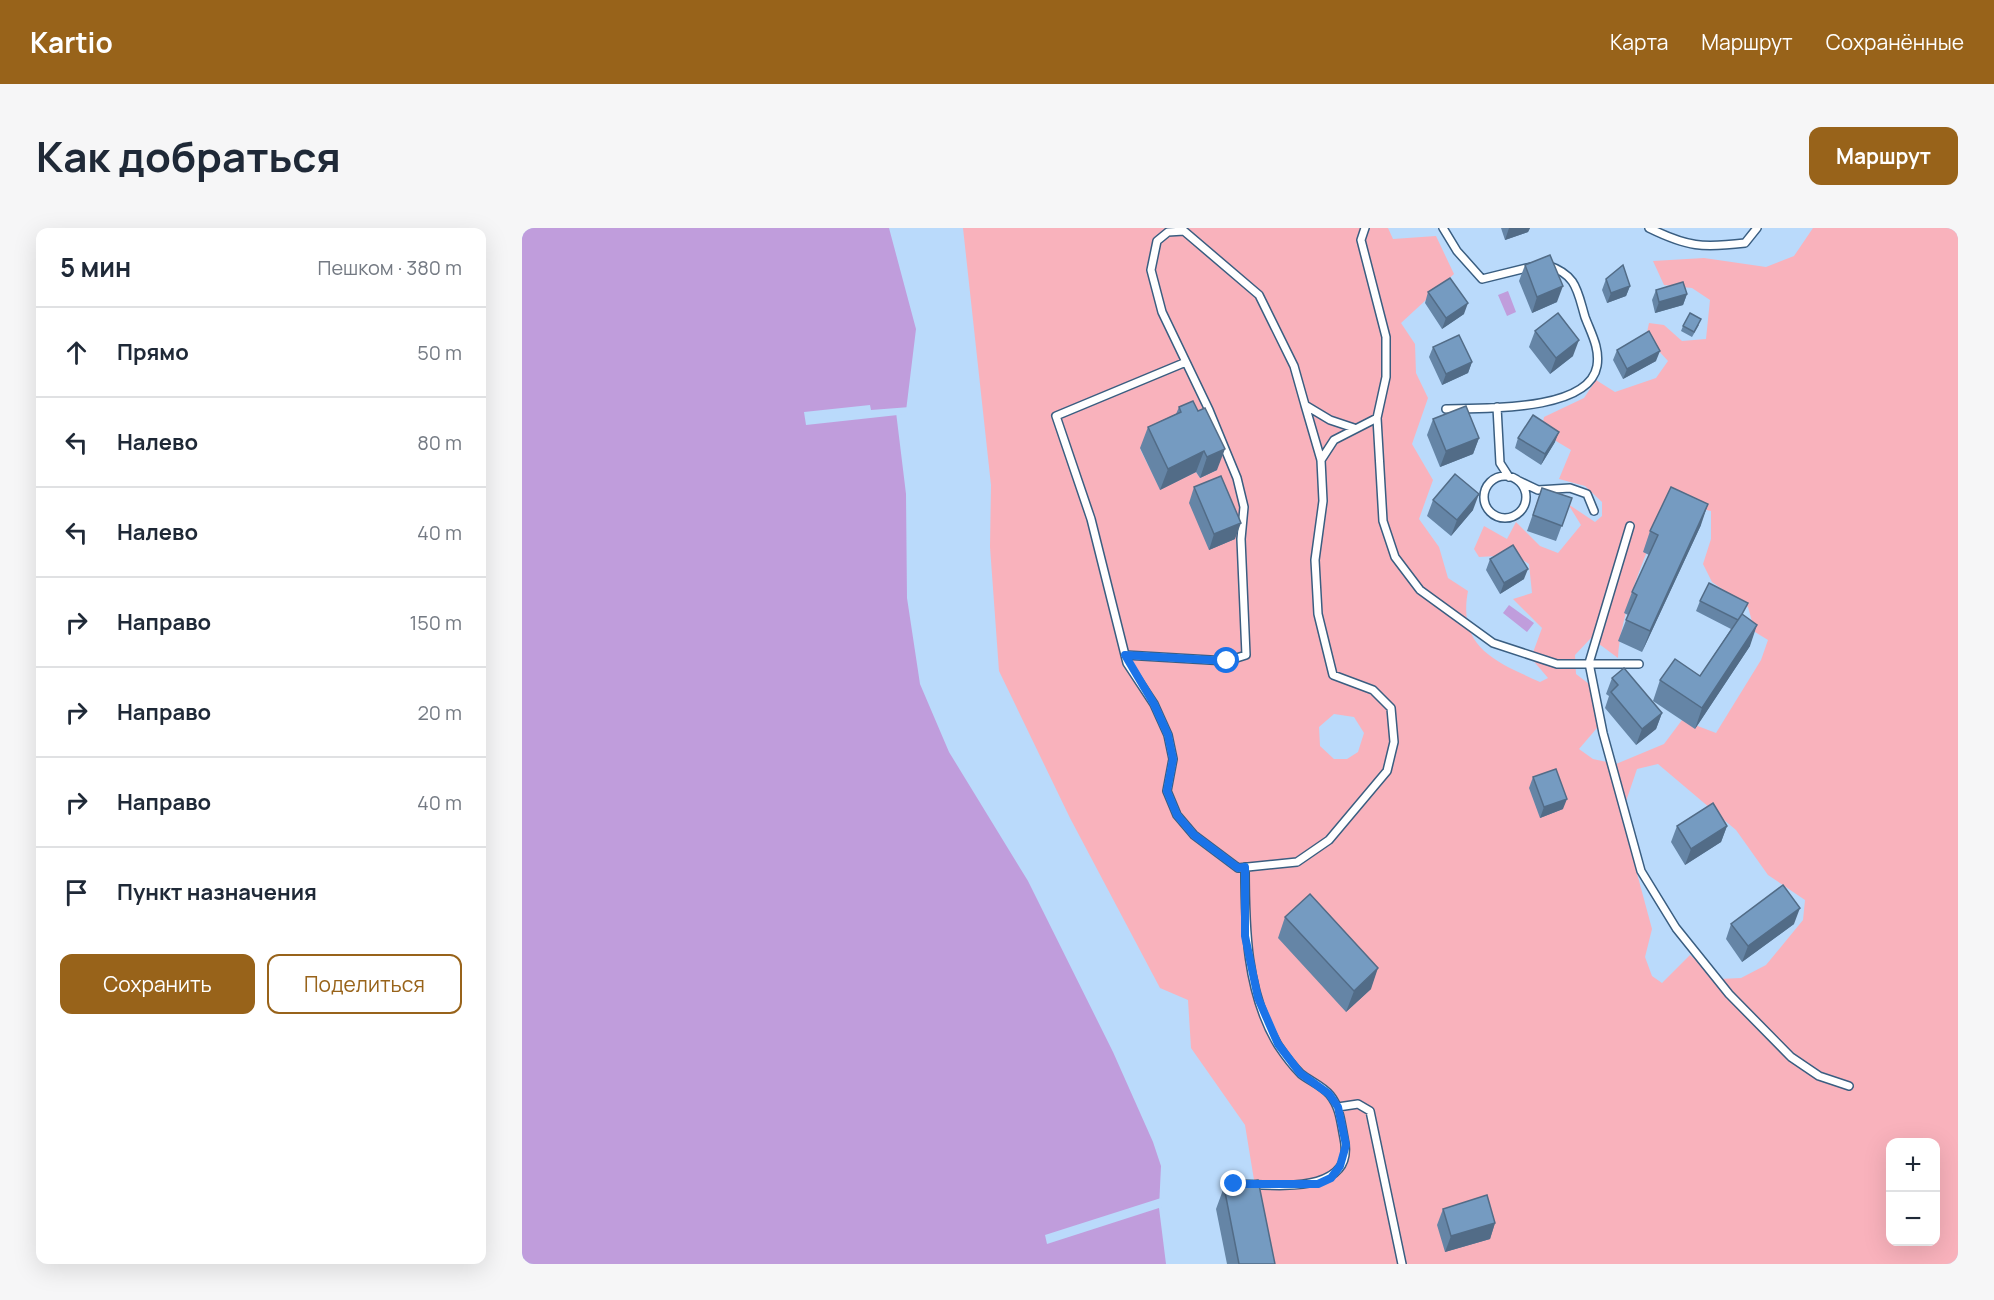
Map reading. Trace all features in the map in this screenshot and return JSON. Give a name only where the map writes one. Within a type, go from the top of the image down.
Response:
[{"type":"lane","points":[[1365,228],[1361,240],[1386,337],[1386,376],[1377,418],[1383,521],[1395,557],[1420,590],[1493,643],[1557,664],[1639,664]]},
{"type":"lane","points":[[1443,228],[1457,251],[1482,279],[1543,263],[1563,270],[1579,289],[1596,344],[1597,366],[1589,382],[1567,397],[1497,407],[1446,409]]},
{"type":"lane","points":[[1649,228],[1677,242],[1706,248],[1745,243],[1757,228]]},
{"type":"lane","points":[[1125,655],[1227,661],[1246,655],[1241,539],[1244,507],[1237,477],[1186,362],[1162,312],[1151,270],[1157,241],[1168,232],[1184,231],[1259,295],[1294,366],[1321,460],[1323,501],[1315,560],[1318,614],[1333,675],[1373,690],[1390,708],[1394,742],[1387,771],[1329,840],[1297,862],[1238,868],[1194,835],[1177,815],[1167,791],[1173,759],[1168,735],[1154,704],[1125,655],[1091,519],[1056,416],[1186,362]]},
{"type":"lane","points":[[1305,405],[1330,420],[1354,428]]},
{"type":"lane","points":[[1497,407],[1500,463],[1509,477],[1538,490],[1570,488],[1587,494],[1594,511]]},
{"type":"lane","points":[[1321,460],[1334,440],[1377,418]]},
{"type":"lane","points":[[1509,477],[1498,477],[1489,484],[1484,493],[1485,504],[1491,513],[1501,518],[1512,517],[1521,511],[1525,501],[1525,490],[1518,482]]},
{"type":"lane","points":[[1630,526],[1589,663],[1603,733],[1641,871],[1677,928],[1736,1002],[1791,1057],[1819,1076],[1849,1086]]},
{"type":"lane","points":[[1234,1184],[1318,1184],[1331,1178],[1340,1166],[1346,1145],[1338,1107],[1329,1094],[1300,1073],[1278,1044],[1258,998],[1245,936],[1245,867]]},
{"type":"lane","points":[[1338,1107],[1358,1104],[1370,1111],[1402,1264]]},
{"type":"shaded area","points":[[522,228],[889,228],[916,329],[906,411],[896,412],[906,494],[907,598],[920,684],[949,752],[1028,881],[1113,1052],[1153,1142],[1161,1166],[1159,1208],[1166,1264],[522,1264]]},
{"type":"shaded area","points":[[963,228],[1388,228],[1393,239],[1436,236],[1454,274],[1401,323],[1415,344],[1416,373],[1428,398],[1412,444],[1433,480],[1419,519],[1439,547],[1448,578],[1468,591],[1466,610],[1475,640],[1495,659],[1540,682],[1548,678],[1531,658],[1542,628],[1513,599],[1532,593],[1529,564],[1515,555],[1479,557],[1474,549],[1484,526],[1507,539],[1516,522],[1540,546],[1558,553],[1581,525],[1568,504],[1595,522],[1602,516],[1602,502],[1585,486],[1559,479],[1571,450],[1541,432],[1544,417],[1584,398],[1596,380],[1615,392],[1656,378],[1668,361],[1646,337],[1649,323],[1664,325],[1682,341],[1706,339],[1710,300],[1692,288],[1664,285],[1653,261],[1704,258],[1766,267],[1794,256],[1813,228],[1958,228],[1958,1264],[1272,1264],[1264,1241],[1245,1125],[1191,1048],[1188,1000],[1160,988],[1070,818],[999,671],[990,547],[991,485]],"holes":[[[1140,449],[1217,470],[1200,478],[1196,472],[1160,489]],[[1671,502],[1711,511],[1711,539],[1703,564],[1712,582],[1748,607],[1755,632],[1768,640],[1761,660],[1716,733],[1682,720],[1664,744],[1616,764],[1593,759],[1579,749],[1603,721],[1593,687],[1576,674],[1575,655],[1591,638],[1618,658],[1624,620],[1637,578]],[[1334,714],[1354,717],[1364,733],[1358,752],[1347,759],[1334,759],[1320,746],[1319,727]],[[1658,764],[1736,830],[1768,875],[1805,900],[1803,920],[1766,965],[1741,978],[1719,979],[1690,955],[1662,983],[1652,976],[1645,957],[1652,929],[1635,866],[1636,837],[1621,816],[1637,769]]]},
{"type":"shaded area","points":[[1508,291],[1516,312],[1507,316],[1498,295]]},
{"type":"shaded area","points":[[1509,605],[1534,623],[1527,632],[1503,613]]},
{"type":"pier","points":[[870,405],[871,410],[910,407],[907,414],[806,425],[804,412]]},
{"type":"pier","points":[[1161,1198],[1162,1207],[1047,1244],[1045,1235]]},
{"type":"building","points":[[1550,255],[1563,286],[1537,297],[1525,265]]},
{"type":"building","points":[[1623,265],[1630,286],[1611,293],[1606,279]]},
{"type":"building","points":[[1450,278],[1468,303],[1446,318],[1428,292]]},
{"type":"building","points":[[1683,282],[1687,294],[1659,302],[1656,290]]},
{"type":"building","points":[[1558,313],[1579,340],[1556,358],[1535,331]]},
{"type":"building","points":[[1690,313],[1701,319],[1694,332],[1683,326]]},
{"type":"building","points":[[1649,331],[1660,351],[1627,369],[1617,350]]},
{"type":"building","points":[[1459,335],[1472,362],[1446,374],[1433,347]]},
{"type":"building","points":[[1193,401],[1198,411],[1205,408],[1225,449],[1207,457],[1204,451],[1168,469],[1148,427],[1181,412],[1179,407]]},
{"type":"building","points":[[1466,406],[1479,438],[1446,451],[1433,419]]},
{"type":"building","points":[[1533,415],[1559,432],[1545,454],[1518,438]]},
{"type":"building","points":[[1455,474],[1479,494],[1457,520],[1433,500]]},
{"type":"building","points":[[1221,476],[1241,523],[1214,534],[1194,487]]},
{"type":"building","points":[[1671,487],[1708,504],[1650,631],[1626,620],[1637,595],[1632,592],[1658,535],[1650,531]]},
{"type":"building","points":[[1542,488],[1572,498],[1562,526],[1533,515]]},
{"type":"building","points":[[1513,545],[1528,569],[1504,583],[1490,559]]},
{"type":"building","points":[[1709,583],[1748,603],[1738,620],[1700,601]]},
{"type":"building","points":[[1742,614],[1757,625],[1702,708],[1660,680],[1675,659],[1700,676]]},
{"type":"building","points":[[1624,668],[1662,713],[1642,729],[1611,692],[1618,685],[1612,678]]},
{"type":"building","points":[[1556,769],[1567,799],[1544,807],[1533,777]]},
{"type":"building","points":[[1713,803],[1727,826],[1691,849],[1677,826]]},
{"type":"building","points":[[1783,885],[1800,908],[1748,946],[1731,924]]},
{"type":"building","points":[[1310,894],[1378,968],[1354,991],[1285,917]]},
{"type":"building","points":[[1258,1180],[1275,1264],[1239,1264],[1224,1187]]},
{"type":"building","points":[[1487,1195],[1495,1223],[1451,1236],[1443,1209]]},
{"type":"ferry route","points":[[522,1257],[525,1264]]},
{"type":"route","points":[[1227,661],[1125,655],[1127,663],[1154,704],[1168,735],[1168,745],[1173,759],[1167,791],[1177,815],[1194,835],[1226,860],[1238,868],[1245,867],[1245,936],[1258,998],[1278,1044],[1300,1073],[1329,1094],[1338,1107],[1346,1145],[1340,1166],[1331,1178],[1318,1184],[1234,1184]]}]
